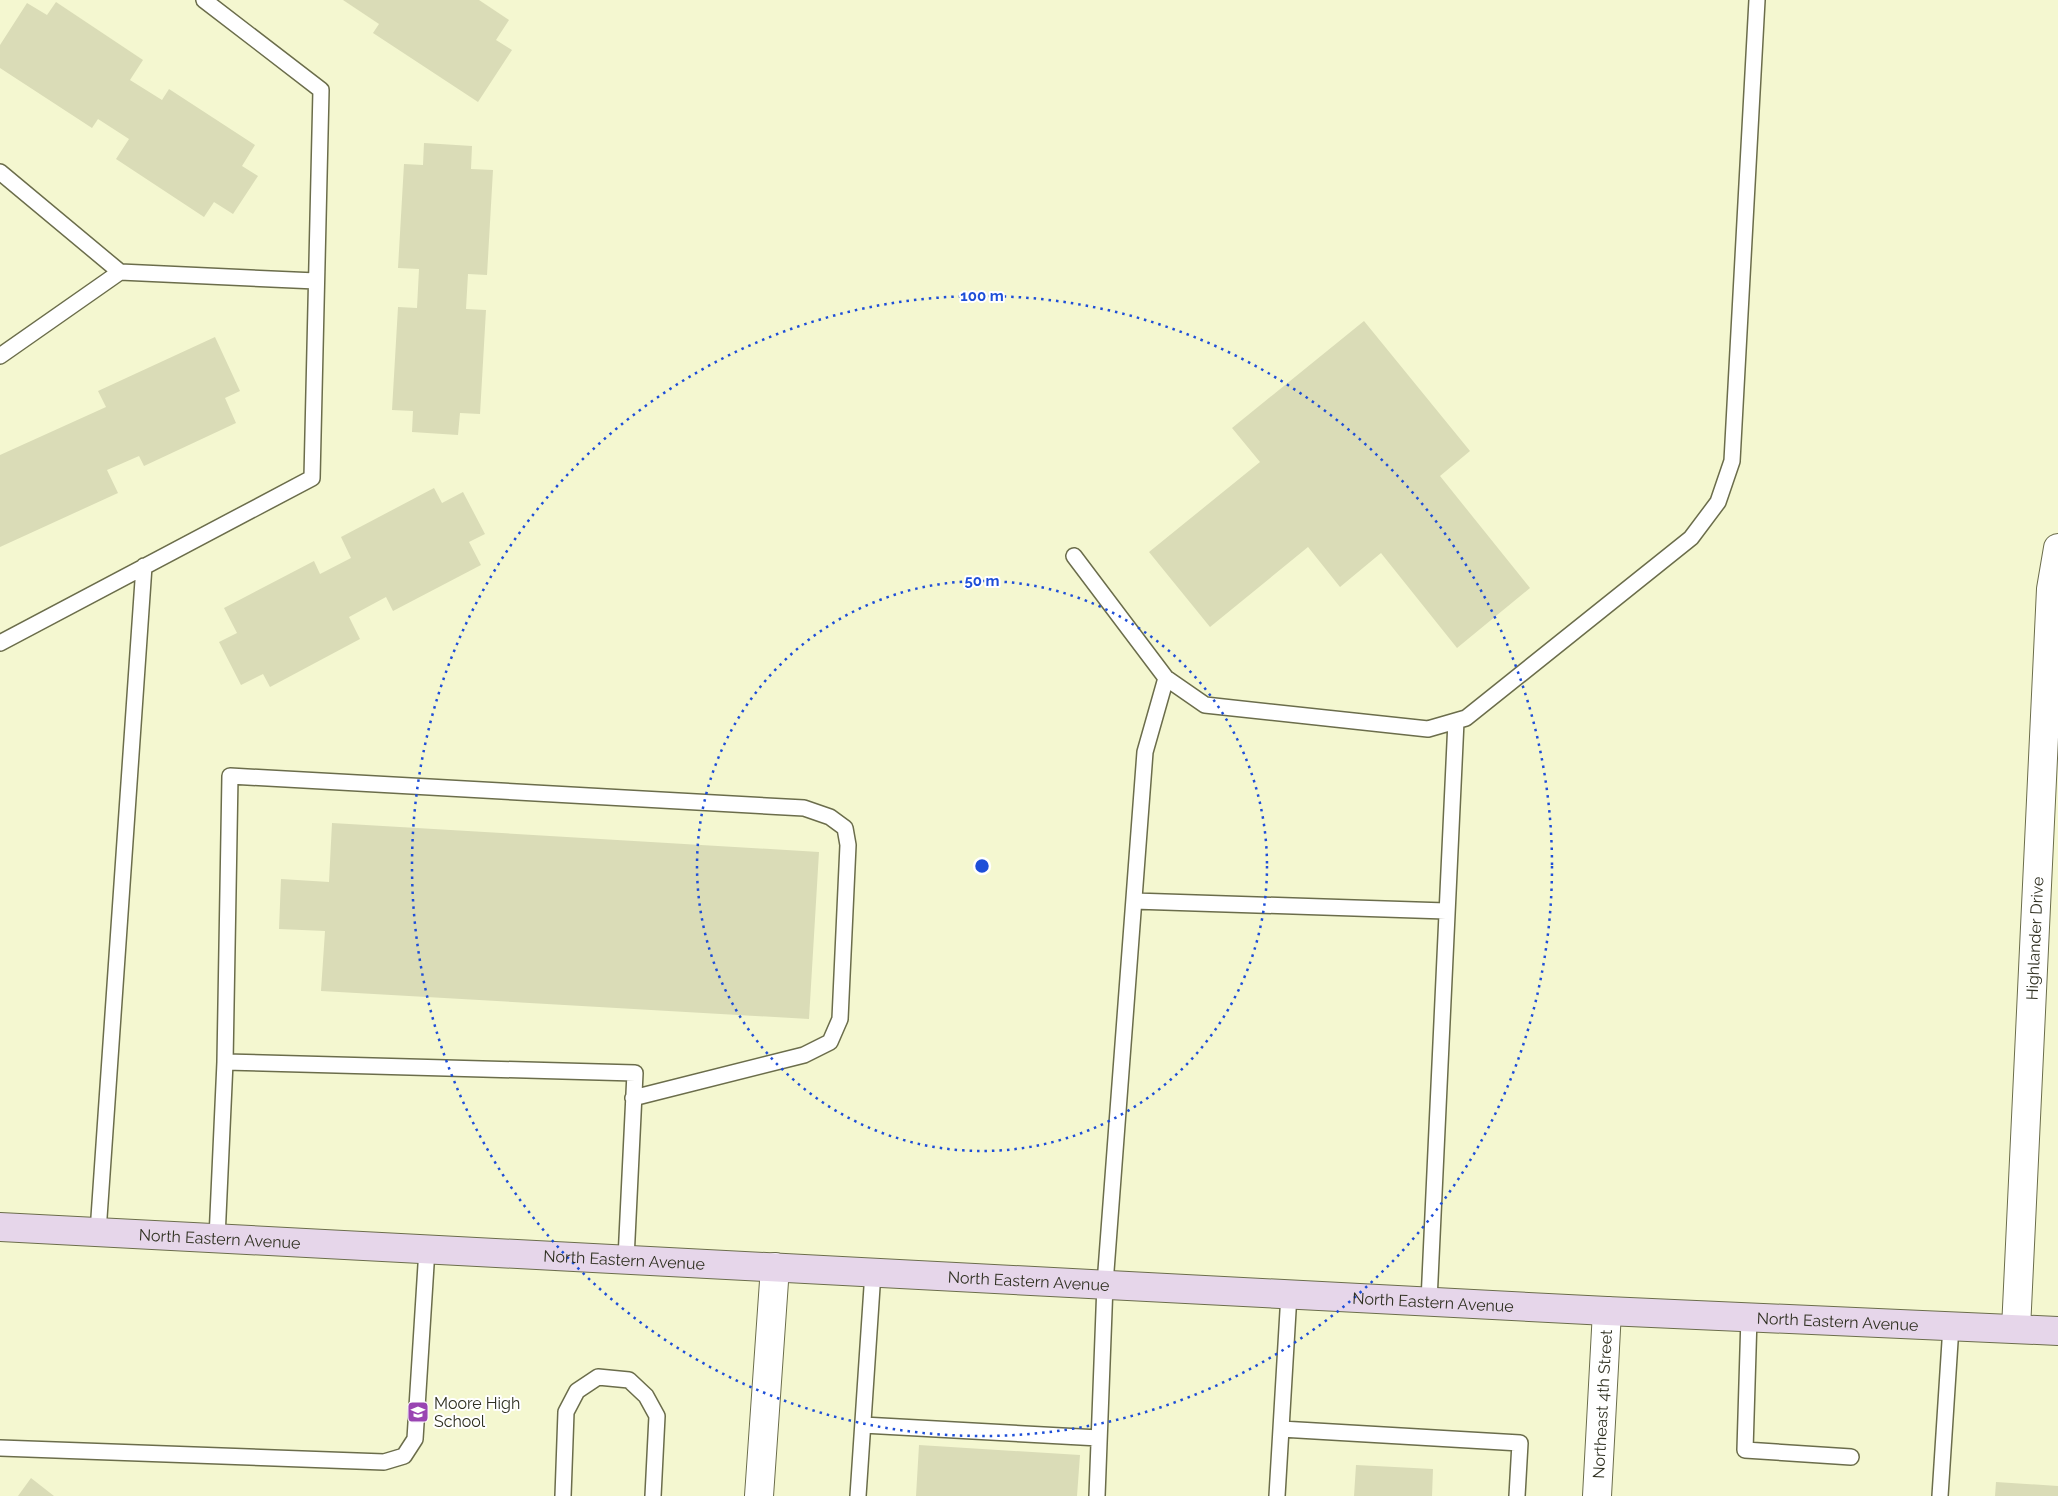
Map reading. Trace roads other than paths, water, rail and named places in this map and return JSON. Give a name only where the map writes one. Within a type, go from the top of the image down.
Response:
[{"type":"main road","name":"North Eastern Avenue","points":[[0,1227],[1607,1311],[2058,1331]]},
{"type":"street","name":"Highlander Drive","points":[[2016,1329],[2051,589],[2058,548]]},
{"type":"street","points":[[760,1496],[775,1267]]},
{"type":"street","name":"Northeast 4th Street","points":[[1597,1496],[1607,1311]]},
{"type":"lane","points":[[0,643],[312,478],[321,90],[204,0]]},
{"type":"lane","points":[[1074,556],[1166,678],[1205,705],[1428,729],[1466,718],[1691,538],[1718,502],[1732,461],[1757,0]]},
{"type":"lane","points":[[0,172],[120,272],[316,281]]},
{"type":"lane","points":[[0,356],[120,272]]},
{"type":"lane","points":[[98,1232],[144,566]]},
{"type":"lane","points":[[1097,1496],[1105,1284],[1145,752],[1166,678]]},
{"type":"lane","points":[[1429,1301],[1456,721]]},
{"type":"lane","points":[[217,1238],[225,1062],[230,776],[804,808],[830,817],[845,828],[848,845],[840,1019],[830,1042],[804,1055],[634,1098]]},
{"type":"lane","points":[[1134,901],[1446,911]]},
{"type":"lane","points":[[225,1062],[635,1073],[626,1259]]},
{"type":"lane","points":[[0,1448],[384,1462],[404,1456],[415,1439],[427,1249]]},
{"type":"lane","points":[[858,1496],[873,1272]]},
{"type":"lane","points":[[1277,1496],[1289,1294]]},
{"type":"lane","points":[[1749,1317],[1745,1450],[1852,1457]]},
{"type":"lane","points":[[1940,1496],[1952,1326]]},
{"type":"lane","points":[[563,1496],[566,1412],[577,1391],[598,1377],[629,1380],[646,1396],[657,1416],[653,1496]]},
{"type":"lane","points":[[863,1425],[1099,1438]]},
{"type":"lane","points":[[1281,1429],[1520,1443],[1517,1496]]},
{"type":"place","name":"Moore High School","points":[[418,1412]]}]
